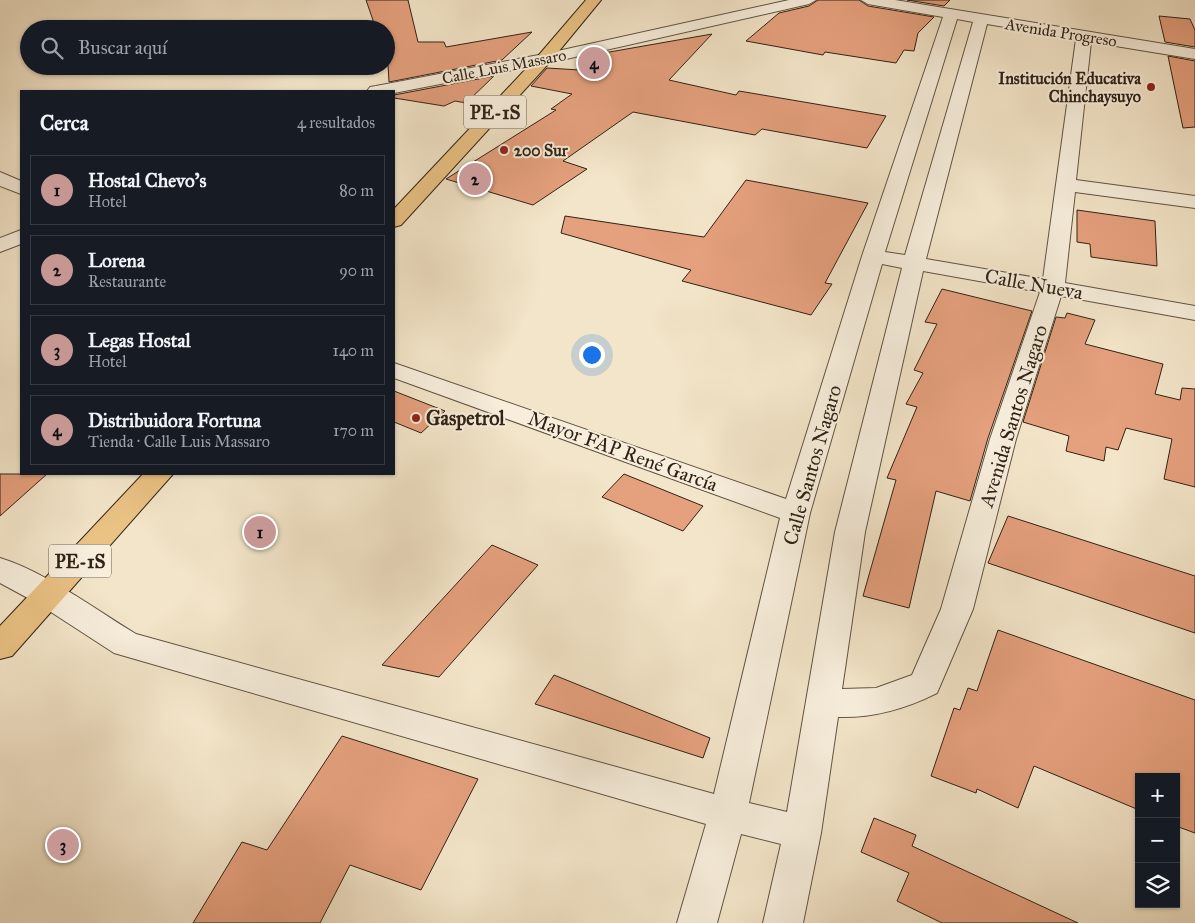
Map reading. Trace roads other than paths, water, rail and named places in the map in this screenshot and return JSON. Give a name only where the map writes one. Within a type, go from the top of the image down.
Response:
[{"type":"highway","name":"PE-1S","points":[[395,220],[544,59],[594,0]]},
{"type":"highway","name":"PE-1S","points":[[0,647],[159,475]]},
{"type":"street","name":"Calle Luis Massaro","points":[[381,90],[544,59],[809,0]]},
{"type":"street","name":"Avenida Progreso","points":[[868,0],[1195,54]]},
{"type":"street","name":"Calle Santos Nagaro","points":[[697,923],[728,814],[796,513],[873,256],[951,14]]},
{"type":"street","points":[[783,923],[802,833],[850,532],[914,262],[981,19]]},
{"type":"street","name":"Avenida Santos Nagaro","points":[[823,702],[861,705],[896,698],[925,684],[957,609],[1003,439],[1053,287],[1084,36]]},
{"type":"street","points":[[0,178],[20,188]]},
{"type":"street","points":[[1066,185],[1195,202]]},
{"type":"street","points":[[0,246],[20,236]]},
{"type":"street","name":"Calle Nueva","points":[[873,256],[1195,313]]},
{"type":"street","name":"Mayor FAP René García","points":[[395,370],[796,513]]},
{"type":"street","points":[[0,569],[48,595],[126,644],[728,814],[802,833]]},
{"type":"place","name":"Distribuidora Fortuna","points":[[594,63]]},
{"type":"place","name":"Institución Educativa Chinchaysuyo","points":[[1151,87]]},
{"type":"place","name":"200 Sur","points":[[504,150]]},
{"type":"place","name":"Lorena","points":[[475,179]]},
{"type":"place","name":"Gaspetrol","points":[[416,418]]},
{"type":"place","name":"Hostal Chevo's","points":[[260,532]]},
{"type":"place","name":"Legas Hostal","points":[[63,845]]}]
